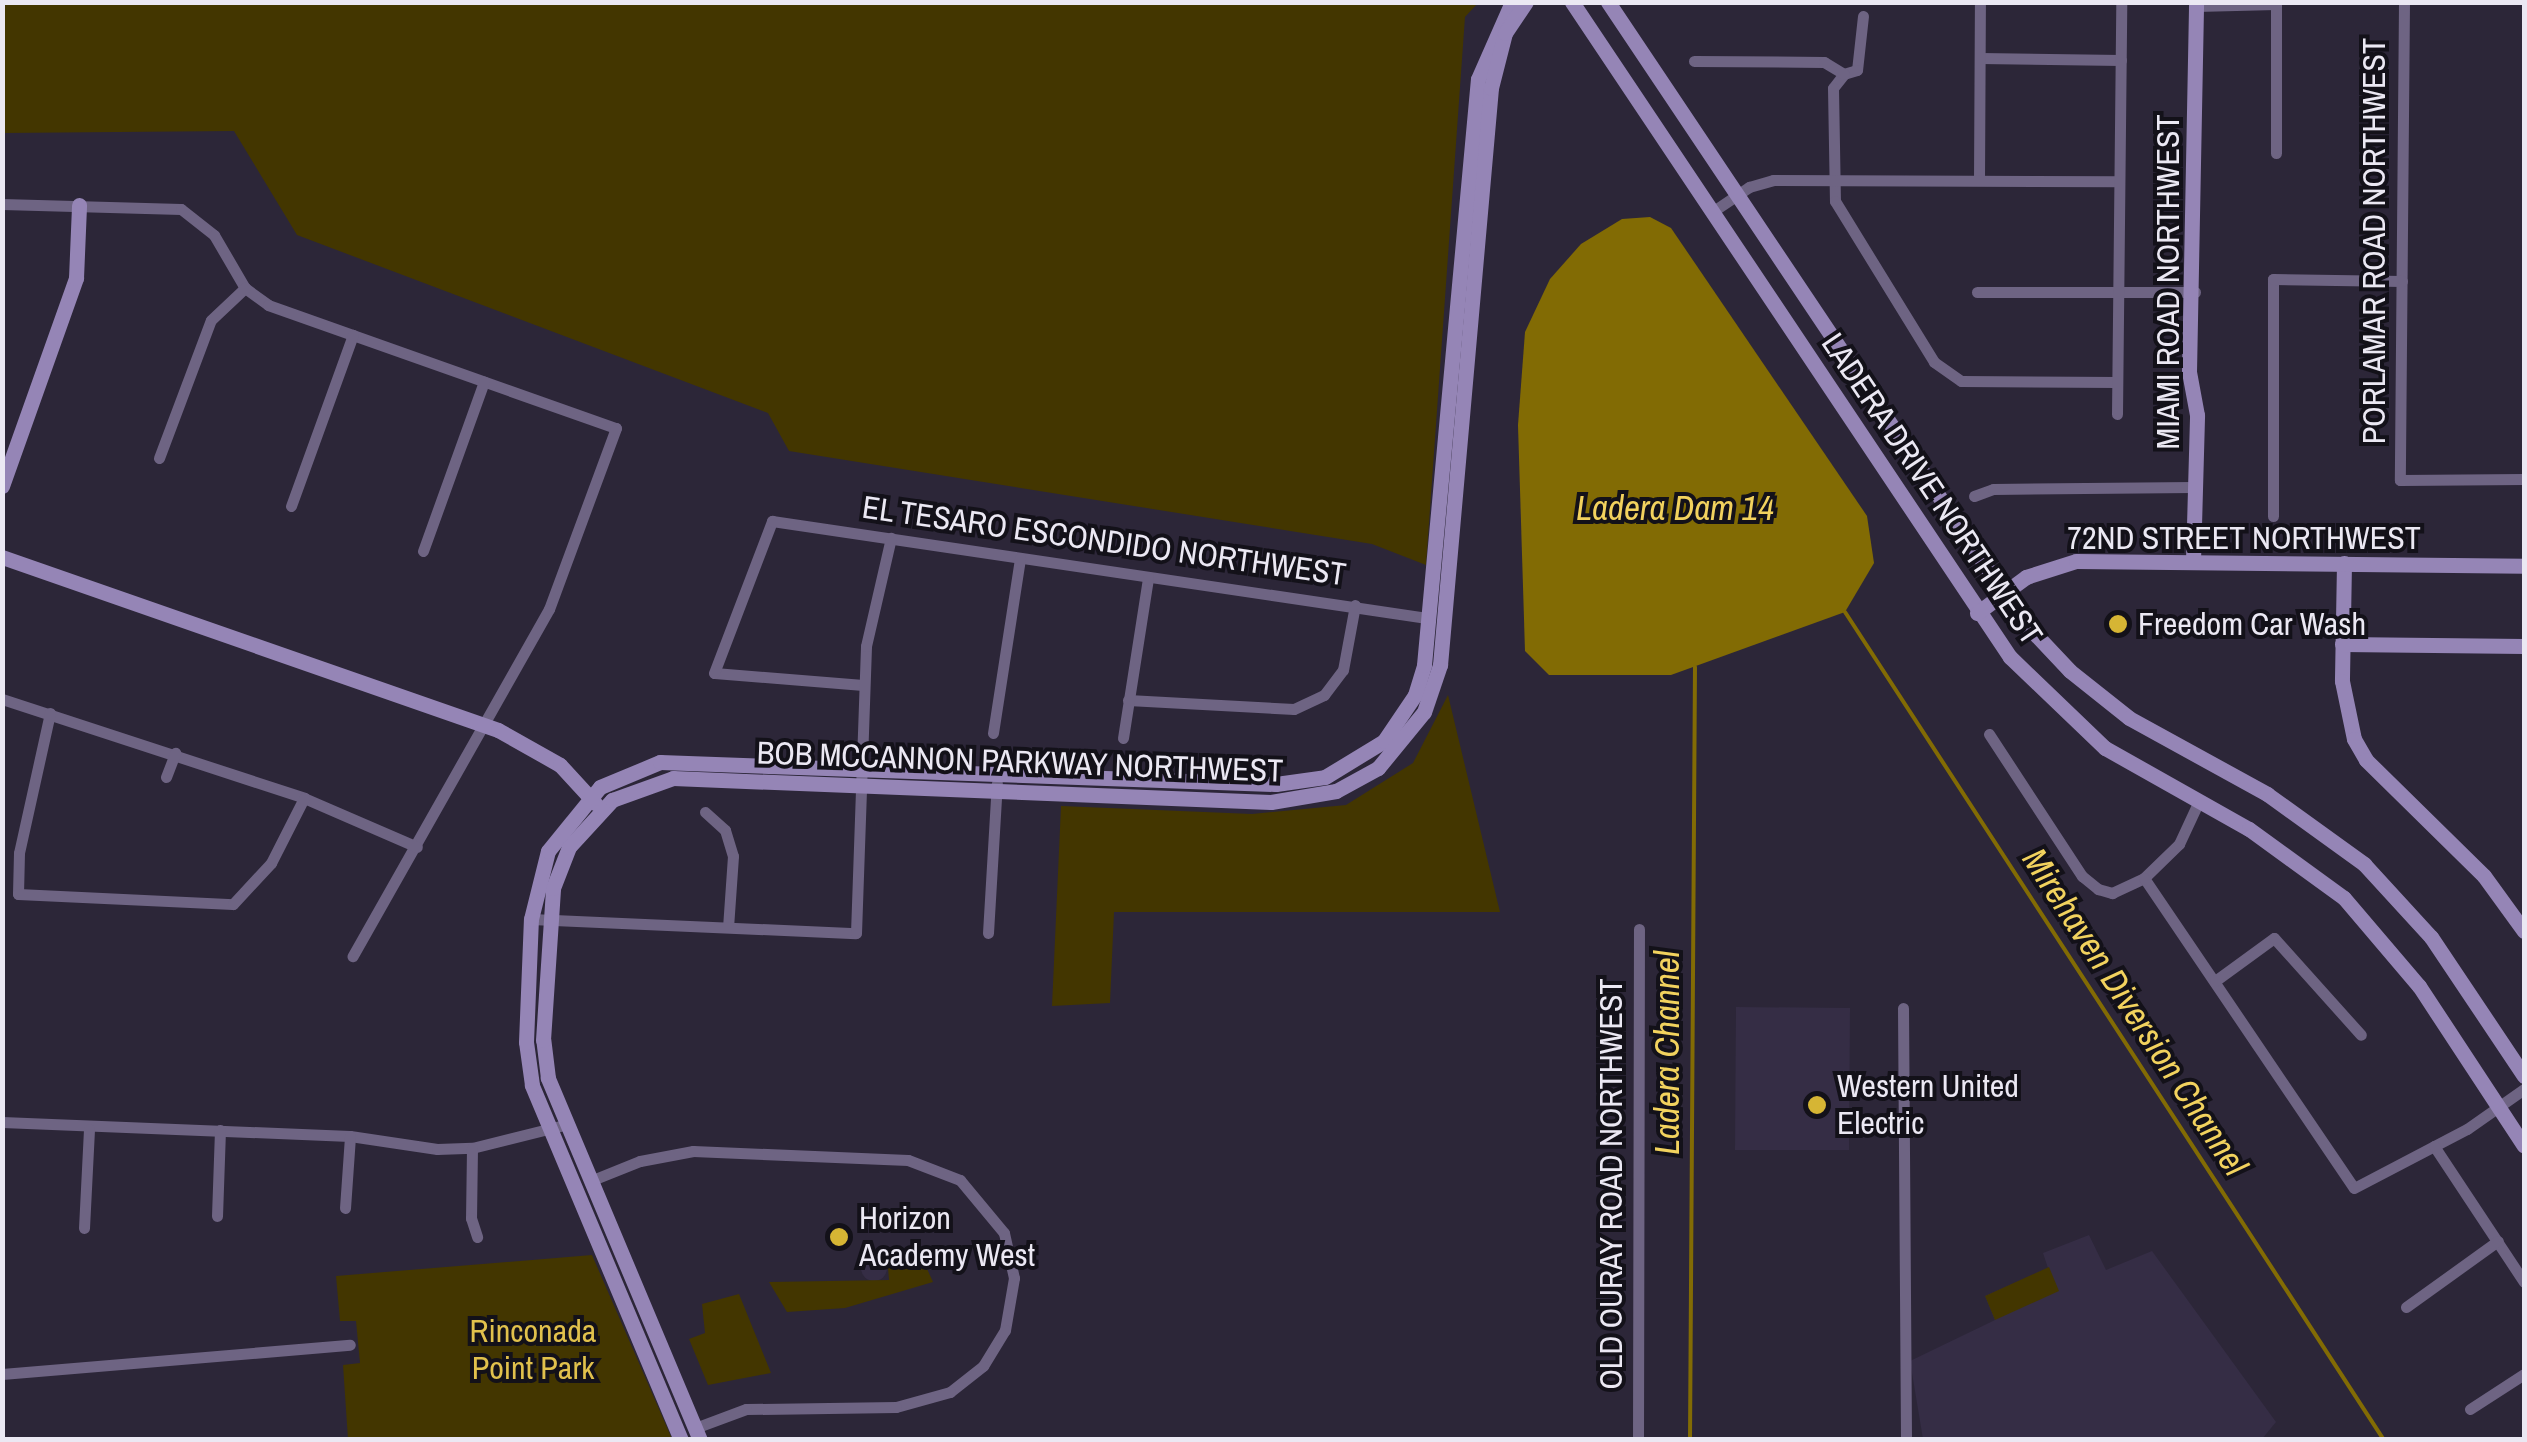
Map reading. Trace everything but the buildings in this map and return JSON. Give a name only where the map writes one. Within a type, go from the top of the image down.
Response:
[{"type":"street","name":"BOB MCCANNON PARKWAY NORTHWEST","points":[[679,1437],[573,1188],[556,1128],[527,1054],[531,919],[548,850],[589,796],[626,774],[675,761],[862,765],[1276,784],[1325,777],[1368,754],[1400,720],[1424,665],[1478,79],[1512,2]]},
{"type":"street","name":"BOB MCCANNON PARKWAY NORTHWEST","points":[[698,1434],[590,1181],[556,1128],[544,1040],[553,888],[568,847],[601,810],[673,778],[1312,799],[1359,782],[1412,733],[1440,665],[1492,78],[1505,33],[1526,2]]},
{"type":"street","name":"LADERA DRIVE NORTHWEST","points":[[1572,2],[1977,613],[2032,682],[2085,732],[2290,855],[2363,918],[2419,986],[2524,1146]]},
{"type":"street","name":"LADERA DRIVE NORTHWEST","points":[[1608,2],[2002,594],[2098,695],[2164,741],[2301,815],[2364,864],[2431,937],[2524,1076]]},
{"type":"street","points":[[1979,180],[1980,2]]},
{"type":"street","points":[[2117,414],[2121,2]]},
{"type":"street","name":"PORLAMAR ROAD NORTHWEST","points":[[2404,2],[2400,480],[2524,479]]},
{"type":"street","points":[[2196,4],[2276,3],[2276,153]]},
{"type":"street","name":"MIAMI ROAD NORTHWEST","points":[[2194,561],[2196,4]]},
{"type":"street","points":[[1862,16],[1858,70],[1844,74],[1833,88],[1834,179],[1847,228],[1944,374],[1974,382],[2118,382]]},
{"type":"street","points":[[1980,58],[2121,60]]},
{"type":"street","points":[[1694,61],[1824,62],[1844,74]]},
{"type":"street","points":[[1712,212],[1736,196],[1773,180],[2119,181]]},
{"type":"street","points":[[2,204],[181,210],[214,235],[244,288],[268,306],[616,428],[549,609],[487,726],[353,956]]},
{"type":"street","points":[[2,486],[76,278],[79,205]]},
{"type":"street","points":[[2272,516],[2273,279],[2402,281]]},
{"type":"street","points":[[159,458],[212,320],[244,288]]},
{"type":"street","points":[[1977,292],[2195,292]]},
{"type":"street","points":[[291,506],[352,335]]},
{"type":"street","points":[[423,551],[484,382]]},
{"type":"street","points":[[1974,496],[1993,488],[2193,487]]},
{"type":"street","name":"EL TESARO ESCONDIDO NORTHWEST","points":[[863,685],[714,674],[772,521],[1428,618]]},
{"type":"street","points":[[531,919],[856,932],[863,685],[891,538]]},
{"type":"street","points":[[2,557],[487,726],[547,756],[601,810]]},
{"type":"street","points":[[993,733],[1020,558]]},
{"type":"street","name":"72ND STREET NORTHWEST","points":[[1977,613],[2002,594],[2064,564],[2194,561],[2524,566]]},
{"type":"street","points":[[2344,563],[2342,644],[2346,717],[2366,760],[2453,842],[2524,931]]},
{"type":"street","points":[[1123,738],[1148,578]]},
{"type":"street","points":[[1128,700],[1294,709],[1324,695],[1343,670],[1355,605]]},
{"type":"street","points":[[2342,644],[2524,646]]},
{"type":"street","points":[[2,699],[304,798],[416,848]]},
{"type":"street","points":[[50,713],[19,853],[18,894],[233,904],[271,863],[304,798]]},
{"type":"street","points":[[1989,734],[2082,876],[2112,893],[2144,878],[2179,844],[2199,801]]},
{"type":"street","points":[[166,777],[176,753]]},
{"type":"street","points":[[988,934],[997,771]]},
{"type":"street","points":[[705,812],[725,830],[733,856],[728,927]]},
{"type":"street","points":[[2144,878],[2354,1188],[2434,1146],[2524,1089]]},
{"type":"street","name":"OLD OURAY ROAD NORTHWEST","points":[[1638,1440],[1640,929]]},
{"type":"street","points":[[2214,981],[2274,938],[2361,1035]]},
{"type":"street","points":[[1902,1008],[1906,1440]]},
{"type":"street","points":[[2,1122],[89,1129],[350,1136],[472,1148],[556,1128]]},
{"type":"street","points":[[84,1228],[89,1129]]},
{"type":"street","points":[[217,1216],[220,1130]]},
{"type":"street","points":[[345,1208],[350,1136]]},
{"type":"street","points":[[2434,1146],[2524,1282]]},
{"type":"street","points":[[472,1148],[471,1218],[477,1237]]},
{"type":"street","points":[[573,1188],[640,1161],[693,1150],[922,1162],[960,1180],[990,1209],[1009,1246],[1014,1288],[992,1354],[937,1398],[896,1408],[760,1408],[698,1434],[679,1437]]},
{"type":"street","points":[[2406,1307],[2498,1241]]},
{"type":"street","points":[[2,1374],[350,1345]]},
{"type":"street","points":[[2470,1409],[2524,1374]]},
{"type":"shaded area","points":[[1736,1007],[1850,1008],[1849,1150],[1735,1150]]},
{"type":"shaded area","points":[[2089,1235],[2106,1270],[2152,1251],[2276,1422],[2262,1439],[1923,1439],[1910,1361],[1995,1320],[1985,1296],[2048,1268],[2043,1253]]},
{"type":"shaded area","points":[[874,1255],[883,1259],[887,1268],[883,1277],[874,1281],[865,1277],[861,1268],[865,1259]]},
{"type":"green space","points":[[3,3],[1478,3],[1465,17],[1426,565],[1372,544],[789,451],[768,413],[297,235],[234,131],[3,133]]},
{"type":"green space","points":[[1448,695],[1500,912],[1114,912],[1110,1003],[1052,1006],[1061,806],[1252,814],[1346,805],[1413,763]]},
{"type":"green space","points":[[919,1251],[933,1282],[845,1308],[787,1312],[769,1282],[889,1280],[887,1255]]},
{"type":"green space","name":"Rinconada Point Park","points":[[592,1255],[672,1439],[348,1439],[343,1365],[360,1363],[356,1321],[340,1321],[336,1276]]},
{"type":"green space","points":[[2049,1267],[2059,1291],[1995,1320],[1985,1296]]},
{"type":"green space","points":[[739,1294],[771,1373],[708,1385],[689,1339],[705,1333],[702,1304]]},
{"type":"water","name":"Ladera Dam 14","points":[[1650,217],[1671,228],[1867,516],[1874,563],[1845,612],[1671,675],[1549,675],[1525,651],[1518,425],[1525,332],[1550,279],[1581,244],[1622,219]]},
{"type":"waterway","name":"Mirehaven Diversion Channel","points":[[1845,612],[2384,1440]]},
{"type":"waterway","name":"Ladera Channel","points":[[1690,1440],[1695,667]]},
{"type":"place","name":"Freedom Car Wash","points":[[2118,624]]},
{"type":"place","name":"Western United Electric","points":[[1817,1105]]},
{"type":"place","name":"Horizon Academy West","points":[[839,1237]]}]
